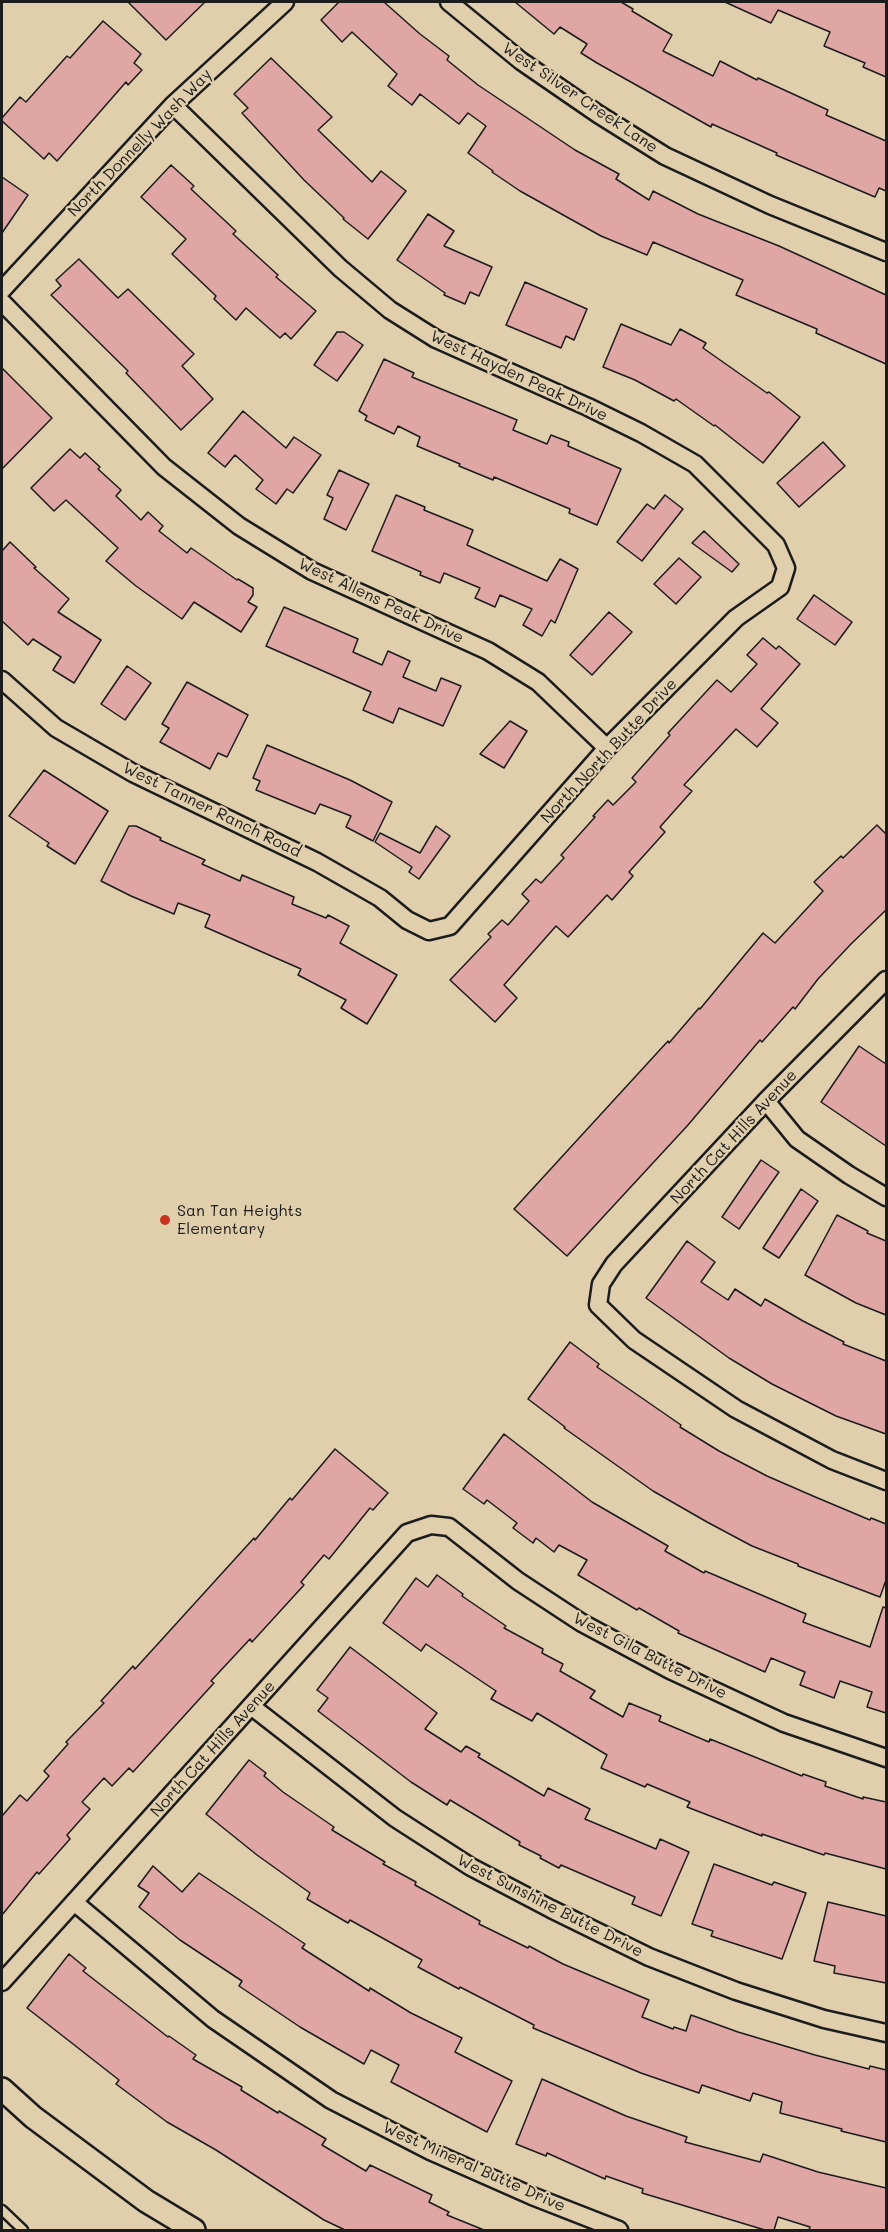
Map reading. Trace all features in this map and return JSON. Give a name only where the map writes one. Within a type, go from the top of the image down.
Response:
[{"type":"street","name":"North Donnelly Wash Way","points":[[2,290],[173,105],[285,2]]},
{"type":"street","name":"West Silver Creek Lane","points":[[449,2],[521,61],[598,114],[665,156],[770,205],[886,252]]},
{"type":"street","name":"West Hayden Peak Drive","points":[[173,105],[340,268],[390,310],[436,339],[598,412],[695,464],[776,545],[786,568]]},
{"type":"street","name":"West Allens Peak Drive","points":[[2,302],[164,467],[239,526],[312,571],[488,651],[538,682],[607,748]]},
{"type":"street","name":"North North Butte Drive","points":[[429,931],[450,926],[607,748],[736,618],[780,587],[786,568]]},
{"type":"street","name":"West Tanner Ranch Road","points":[[2,680],[56,728],[133,773],[317,862],[380,898],[407,920],[429,931]]},
{"type":"street","name":"North Cat Hills Avenue","points":[[886,980],[766,1101],[614,1264],[601,1284],[598,1305],[634,1340],[736,1409],[832,1460],[886,1480]]},
{"type":"street","points":[[766,1101],[797,1139],[886,1197]]},
{"type":"street","name":"North Cat Hills Avenue","points":[[2,1982],[407,1533],[431,1525]]},
{"type":"street","name":"West Gila Butte Drive","points":[[431,1525],[449,1527],[518,1581],[582,1623],[670,1670],[784,1722],[886,1758]]},
{"type":"street","name":"West Sunshine Butte Drive","points":[[251,1706],[394,1818],[471,1867],[551,1909],[649,1957],[736,1991],[824,2019],[886,2033]]},
{"type":"street","name":"West Mineral Butte Drive","points":[[74,1902],[213,2019],[331,2100],[430,2151],[532,2196],[619,2230]]},
{"type":"street","points":[[2,2089],[33,2117],[146,2201],[194,2230]]},
{"type":"lane","points":[[2,2210],[23,2230]]},
{"type":"building","points":[[128,2],[205,2],[166,40]]},
{"type":"building","points":[[339,2],[384,2],[449,56],[447,60],[478,85],[575,150],[619,174],[616,179],[649,200],[653,191],[698,214],[779,246],[886,295],[886,364],[816,333],[817,329],[736,295],[743,280],[653,242],[647,255],[601,236],[520,191],[468,153],[486,126],[468,113],[459,124],[420,94],[412,105],[388,86],[397,74],[352,32],[342,42],[321,20]]},
{"type":"building","points":[[515,2],[621,2],[672,35],[663,51],[713,76],[720,61],[757,80],[758,78],[828,110],[826,115],[886,141],[886,191],[879,188],[875,197],[776,155],[777,153],[712,124],[711,127],[581,53],[587,44],[560,27],[554,34]]},
{"type":"building","points":[[725,2],[886,2],[886,77],[863,67],[865,63],[824,46],[830,32],[778,10],[771,23]]},
{"type":"building","points":[[103,21],[141,54],[134,63],[142,70],[128,85],[126,82],[57,161],[49,153],[44,159],[2,121],[2,118],[20,97],[26,102],[67,56],[70,58]]},
{"type":"building","points":[[271,58],[332,117],[318,130],[372,182],[381,171],[406,191],[368,239],[343,219],[304,180],[242,113],[248,108],[234,94]]},
{"type":"building","points":[[171,165],[194,186],[191,189],[236,231],[233,234],[278,275],[276,277],[316,311],[291,339],[285,333],[280,338],[246,308],[236,320],[214,299],[216,296],[172,254],[186,239],[141,197]]},
{"type":"building","points":[[2,177],[28,195],[2,233]]},
{"type":"building","points":[[428,214],[454,231],[444,246],[492,267],[479,296],[470,292],[465,304],[444,295],[445,293],[397,260]]},
{"type":"building","points":[[79,259],[118,298],[128,289],[194,354],[182,366],[213,399],[181,430],[126,373],[128,371],[51,295],[61,286],[56,280]]},
{"type":"building","points":[[525,282],[587,309],[574,340],[566,336],[561,348],[506,325]]},
{"type":"building","points":[[621,324],[671,345],[680,329],[706,343],[703,348],[767,393],[769,392],[800,417],[763,463],[715,425],[676,399],[674,401],[635,380],[603,367]]},
{"type":"building","points":[[337,332],[344,332],[363,345],[337,381],[314,365]]},
{"type":"building","points":[[384,359],[414,373],[412,377],[517,420],[513,430],[547,444],[551,435],[569,442],[568,446],[621,469],[597,525],[569,513],[570,509],[494,477],[493,480],[459,466],[460,464],[417,446],[420,437],[398,426],[394,434],[365,420],[367,416],[359,411]]},
{"type":"building","points":[[2,368],[52,418],[2,469]]},
{"type":"building","points":[[243,411],[286,448],[294,437],[321,455],[293,493],[287,489],[276,504],[256,489],[263,480],[235,455],[225,467],[208,453]]},
{"type":"building","points":[[823,442],[845,466],[799,507],[777,483]]},
{"type":"building","points":[[70,449],[80,458],[85,453],[100,467],[98,469],[121,490],[116,496],[141,520],[148,512],[163,526],[159,531],[187,553],[191,548],[237,580],[253,588],[253,595],[248,602],[257,607],[241,632],[194,602],[182,619],[106,561],[118,548],[66,500],[54,511],[31,488]]},
{"type":"building","points":[[339,470],[369,484],[346,530],[324,519],[333,498],[327,495]]},
{"type":"building","points":[[396,495],[425,507],[424,510],[473,530],[467,545],[547,581],[560,559],[578,569],[555,623],[551,620],[542,636],[523,625],[532,609],[500,595],[495,607],[475,598],[480,588],[444,573],[440,583],[420,575],[421,572],[372,551]]},
{"type":"building","points":[[665,495],[683,509],[642,561],[617,542],[647,504],[654,509]]},
{"type":"building","points":[[704,531],[739,564],[732,572],[692,543]]},
{"type":"building","points":[[10,542],[36,567],[34,568],[69,599],[58,612],[101,640],[74,683],[53,670],[61,657],[33,639],[28,645],[2,621],[2,551]]},
{"type":"building","points":[[679,558],[701,577],[676,604],[654,584]]},
{"type":"building","points":[[814,595],[852,622],[835,645],[797,619]]},
{"type":"building","points":[[284,607],[358,639],[353,652],[382,665],[388,651],[410,661],[403,677],[436,691],[441,678],[461,686],[443,726],[399,708],[393,723],[363,710],[371,692],[266,646]]},
{"type":"building","points":[[609,612],[632,632],[592,675],[570,655]]},
{"type":"building","points":[[763,638],[776,649],[779,646],[800,664],[761,709],[778,723],[757,747],[736,729],[684,785],[692,791],[660,827],[665,832],[629,872],[633,876],[612,900],[607,895],[568,937],[556,926],[504,985],[517,998],[495,1022],[450,980],[491,937],[488,934],[502,920],[508,925],[529,901],[522,894],[536,879],[541,883],[564,858],[561,855],[608,800],[613,805],[636,782],[632,778],[670,735],[668,733],[717,680],[731,692],[757,664],[747,655]]},
{"type":"building","points":[[127,666],[151,683],[125,720],[101,704]]},
{"type":"building","points":[[187,682],[248,715],[227,757],[218,753],[210,769],[160,742],[169,728],[162,724]]},
{"type":"building","points":[[510,721],[527,731],[504,768],[480,754]]},
{"type":"building","points":[[267,745],[350,780],[392,802],[373,841],[346,827],[351,816],[320,804],[315,814],[256,790],[260,781],[253,778]]},
{"type":"building","points":[[44,770],[108,811],[75,864],[47,846],[49,843],[9,816]]},
{"type":"building","points":[[877,825],[886,834],[886,910],[818,979],[795,1009],[793,1007],[762,1042],[760,1040],[688,1125],[567,1256],[514,1209],[700,1009],[763,933],[775,943],[823,891],[814,882]]},
{"type":"building","points":[[129,826],[136,826],[161,838],[160,840],[205,860],[202,864],[240,881],[242,875],[294,897],[292,904],[326,918],[328,915],[349,926],[340,943],[397,975],[367,1024],[341,1008],[346,1000],[298,975],[301,969],[205,927],[210,915],[178,903],[174,914],[101,881]]},
{"type":"building","points":[[436,826],[450,836],[419,879],[409,872],[412,867],[375,842],[380,833],[420,853]]},
{"type":"building","points":[[859,1046],[886,1064],[886,1146],[821,1102]]},
{"type":"building","points":[[761,1160],[779,1172],[739,1229],[722,1217]]},
{"type":"building","points":[[801,1189],[818,1201],[779,1258],[763,1248]]},
{"type":"building","points":[[837,1215],[868,1231],[867,1233],[886,1241],[886,1315],[856,1303],[805,1275]]},
{"type":"building","points":[[687,1241],[715,1262],[701,1282],[728,1300],[735,1289],[761,1306],[765,1299],[844,1342],[843,1344],[886,1361],[886,1434],[836,1416],[772,1384],[729,1358],[646,1298]]},
{"type":"building","points":[[570,1342],[599,1364],[597,1367],[681,1425],[680,1427],[719,1451],[767,1476],[870,1520],[871,1518],[886,1524],[886,1580],[880,1597],[798,1566],[798,1564],[752,1546],[707,1522],[653,1491],[564,1428],[528,1399]]},
{"type":"building","points":[[504,1434],[592,1502],[668,1546],[665,1551],[704,1573],[705,1571],[806,1614],[803,1622],[870,1647],[883,1607],[886,1608],[886,1713],[867,1707],[872,1692],[840,1681],[834,1698],[800,1685],[805,1672],[771,1658],[765,1672],[678,1633],[679,1631],[639,1608],[637,1610],[578,1575],[587,1560],[559,1545],[554,1552],[536,1538],[533,1543],[513,1528],[517,1523],[487,1500],[484,1504],[463,1489]]},
{"type":"building","points":[[335,1449],[388,1493],[373,1510],[370,1508],[329,1559],[324,1555],[301,1582],[304,1585],[252,1642],[250,1639],[211,1681],[214,1683],[133,1772],[129,1768],[112,1786],[104,1778],[82,1802],[90,1809],[67,1835],[70,1839],[39,1874],[37,1872],[2,1915],[2,1816],[20,1795],[27,1801],[49,1776],[44,1771],[68,1744],[66,1742],[104,1703],[101,1701],[133,1666],[135,1669],[254,1538],[255,1540]]},
{"type":"building","points":[[437,1575],[463,1594],[462,1596],[506,1626],[504,1628],[543,1649],[542,1653],[563,1664],[560,1671],[595,1691],[590,1698],[623,1717],[629,1703],[661,1716],[659,1721],[709,1742],[710,1739],[802,1776],[803,1774],[826,1782],[825,1786],[863,1799],[863,1797],[886,1802],[886,1869],[825,1853],[824,1855],[762,1834],[762,1836],[687,1807],[690,1802],[647,1784],[645,1787],[601,1768],[607,1755],[537,1713],[532,1721],[491,1699],[496,1691],[426,1644],[421,1651],[383,1623],[416,1578],[428,1587]]},
{"type":"building","points":[[350,1647],[437,1713],[425,1729],[461,1752],[466,1746],[480,1754],[478,1757],[544,1796],[548,1788],[590,1809],[585,1819],[656,1849],[660,1839],[689,1852],[661,1916],[632,1904],[635,1897],[561,1865],[559,1868],[540,1858],[541,1856],[519,1845],[520,1842],[450,1800],[447,1805],[411,1782],[318,1711],[328,1698],[317,1690]]},
{"type":"building","points":[[249,1760],[266,1773],[264,1776],[283,1792],[334,1827],[332,1830],[385,1862],[383,1864],[416,1882],[415,1885],[480,1921],[479,1924],[563,1964],[649,2000],[642,2017],[673,2029],[674,2027],[686,2031],[691,2015],[815,2055],[869,2069],[870,2066],[886,2070],[886,2142],[780,2113],[782,2102],[753,2093],[750,2101],[702,2085],[699,2093],[641,2073],[533,2028],[534,2025],[418,1967],[422,1960],[350,1920],[348,1923],[307,1899],[310,1893],[206,1814]]},
{"type":"building","points":[[714,1864],[772,1885],[774,1882],[806,1893],[782,1959],[711,1936],[713,1931],[692,1924]]},
{"type":"building","points":[[153,1866],[182,1892],[199,1873],[305,1944],[302,1948],[369,1991],[370,1988],[411,2013],[462,2038],[455,2052],[512,2081],[487,2132],[391,2082],[399,2065],[371,2050],[364,2064],[300,2027],[239,1986],[242,1981],[180,1940],[139,1907],[149,1893],[138,1886]]},
{"type":"building","points":[[828,1902],[886,1916],[886,1983],[834,1973],[835,1966],[814,1961]]},
{"type":"building","points":[[69,1954],[86,1968],[83,1971],[168,2037],[196,2055],[193,2059],[242,2087],[241,2090],[278,2113],[279,2111],[326,2139],[322,2145],[366,2171],[370,2165],[432,2195],[429,2202],[449,2212],[447,2215],[484,2230],[345,2230],[324,2220],[216,2150],[167,2122],[116,2084],[119,2080],[27,2008]]},
{"type":"building","points":[[542,2079],[626,2116],[687,2137],[685,2142],[760,2162],[763,2154],[818,2172],[886,2188],[886,2230],[809,2230],[810,2227],[778,2217],[774,2230],[765,2230],[642,2193],[643,2189],[606,2176],[605,2179],[547,2153],[546,2156],[516,2144]]},
{"type":"place","name":"San Tan Heights Elementary","points":[[165,1220]]}]
